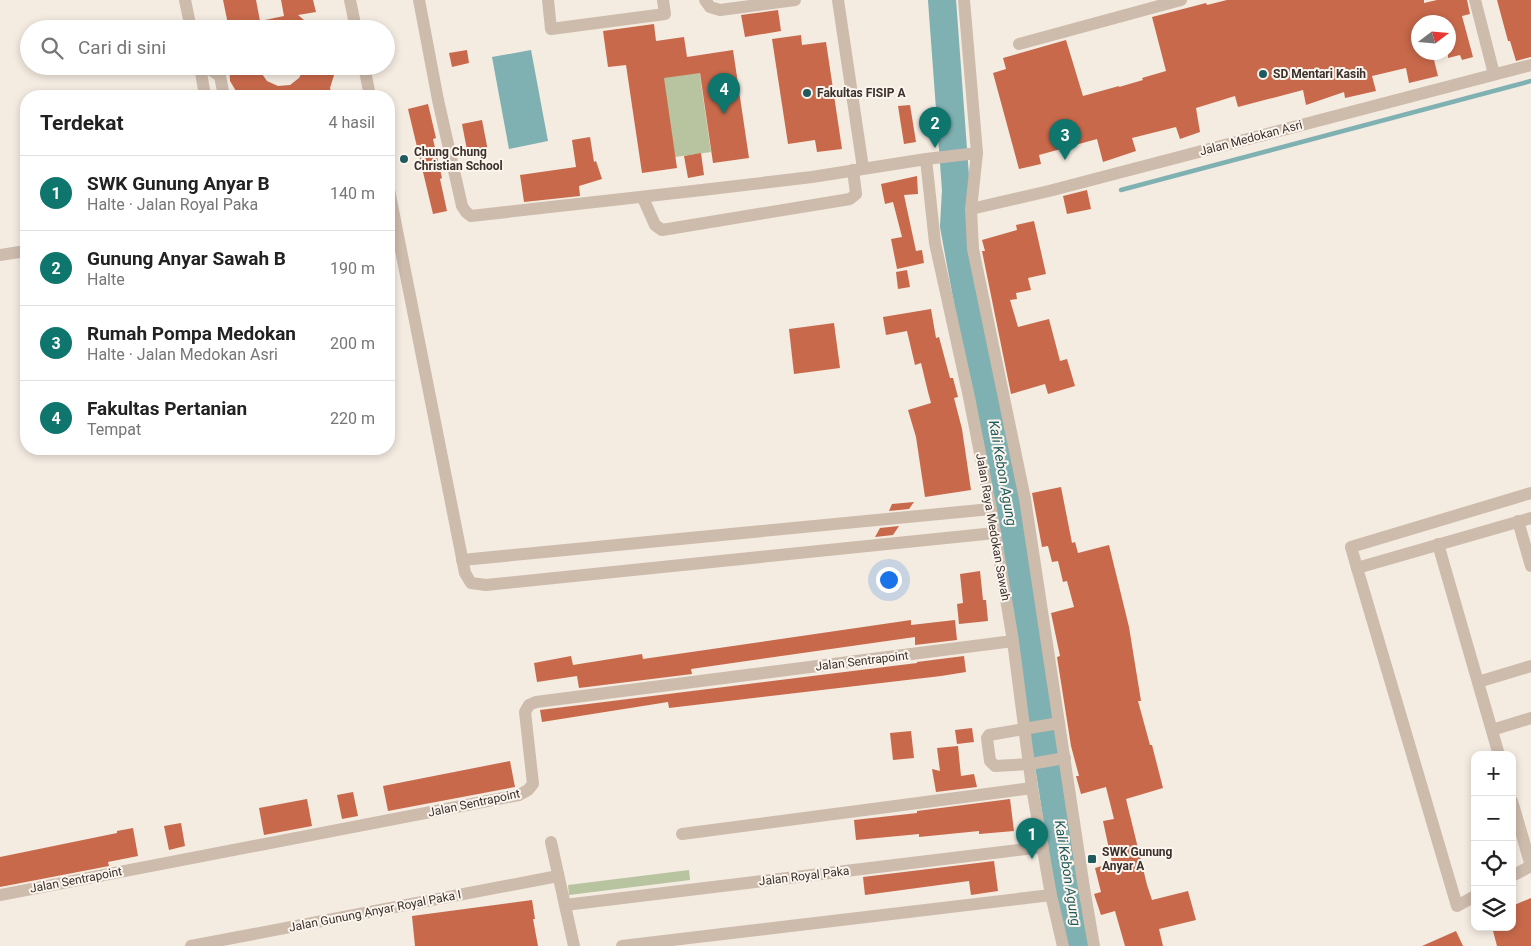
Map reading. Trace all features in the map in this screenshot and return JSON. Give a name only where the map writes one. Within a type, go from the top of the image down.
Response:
[{"type":"street","points":[[185,0],[190,20]]},
{"type":"street","points":[[350,0],[354,20]]},
{"type":"street","points":[[419,0],[438,100],[462,206],[468,214],[474,216],[812,177],[971,153]]},
{"type":"street","points":[[548,0],[552,29],[665,14],[663,0]]},
{"type":"street","points":[[705,0],[710,7],[720,10],[795,0]]},
{"type":"street","points":[[643,198],[655,225],[662,230],[850,199],[856,194],[858,169],[838,0]]},
{"type":"street","points":[[964,0],[971,153],[970,209],[973,249],[1025,499],[1056,724],[1094,946]]},
{"type":"street","points":[[1019,44],[1181,0]]},
{"type":"street","points":[[1475,0],[1494,74]]},
{"type":"street","name":"Jalan Medokan Asri","points":[[970,209],[1049,191],[1531,65]]},
{"type":"street","points":[[202,75],[204,90]]},
{"type":"street","points":[[218,75],[223,90]]},
{"type":"street","points":[[366,75],[369,90]]},
{"type":"street","name":"Jalan Raya Medokan Sawah","points":[[931,159],[934,243],[969,397],[991,509],[1034,763],[1032,788],[1063,946]]},
{"type":"street","points":[[395,248],[465,574],[471,583],[486,585],[995,532]]},
{"type":"street","points":[[0,255],[20,252]]},
{"type":"street","points":[[1471,898],[1457,906],[1351,547],[1531,494]]},
{"type":"street","points":[[462,560],[991,509]]},
{"type":"street","points":[[1357,568],[1531,518]]},
{"type":"street","points":[[1518,522],[1531,566]]},
{"type":"street","points":[[1438,544],[1498,751]]},
{"type":"street","name":"Jalan Sentrapoint","points":[[0,895],[519,795],[528,790],[533,784],[525,712],[536,702],[1013,641]]},
{"type":"street","points":[[1478,682],[1531,666]]},
{"type":"street","points":[[1492,730],[1531,718]]},
{"type":"street","points":[[1056,724],[989,735],[986,738],[987,744],[990,761],[993,766],[1034,763],[1062,758]]},
{"type":"street","points":[[682,834],[1032,788]]},
{"type":"street","points":[[1516,815],[1531,866],[1516,874]]},
{"type":"street","points":[[551,842],[574,946]]},
{"type":"street","name":"Jalan Royal Paka","points":[[565,905],[1043,847]]},
{"type":"street","name":"Jalan Gunung Anyar Royal Paka I","points":[[191,946],[558,876]]},
{"type":"street","points":[[622,946],[1052,895]]},
{"type":"green space","points":[[698,62],[711,152],[675,157],[662,68]]},
{"type":"green space","points":[[689,870],[690,880],[569,895],[568,885]]},
{"type":"water","points":[[531,50],[548,141],[509,149],[492,57]]},
{"type":"building","points":[[223,0],[256,0],[260,20],[227,20]]},
{"type":"building","points":[[281,0],[313,0],[316,12],[298,15],[304,20],[265,20],[284,16]]},
{"type":"building","points":[[1227,0],[1424,0],[1424,3],[1437,0],[1467,0],[1470,14],[1462,16],[1473,57],[1462,60],[1460,55],[1456,56],[1456,15],[1411,15],[1411,60],[1434,60],[1438,76],[1409,83],[1406,68],[1372,76],[1376,91],[1345,98],[1344,92],[1306,105],[1303,90],[1238,107],[1235,96],[1196,108],[1200,132],[1180,139],[1176,127],[1132,138],[1136,151],[1103,162],[1097,139],[1039,155],[1041,164],[1019,169],[993,73],[1006,69],[1003,58],[1066,40],[1083,96],[1119,87],[1166,71],[1152,17],[1206,3],[1207,5]]},
{"type":"building","points":[[1497,0],[1531,0],[1531,57],[1516,61],[1510,41],[1508,41]]},
{"type":"building","points":[[778,10],[781,31],[745,37],[741,15]]},
{"type":"building","points":[[654,24],[656,41],[684,37],[687,57],[733,50],[749,158],[713,163],[700,73],[664,78],[677,168],[642,173],[626,65],[608,67],[603,31]]},
{"type":"building","name":"Fakultas FISIP A","points":[[801,35],[802,45],[826,42],[842,149],[817,152],[815,140],[788,144],[772,39]]},
{"type":"building","points":[[467,50],[469,63],[452,67],[449,53]]},
{"type":"building","points":[[230,75],[263,75],[267,81],[278,86],[290,85],[300,75],[334,75],[330,90],[235,90],[230,81]]},
{"type":"building","points":[[428,104],[436,138],[433,139],[447,211],[433,214],[408,109]]},
{"type":"building","points":[[910,105],[916,142],[904,144],[898,106]]},
{"type":"building","points":[[482,120],[488,151],[468,155],[462,124]]},
{"type":"building","points":[[590,137],[594,162],[596,161],[602,179],[579,186],[580,196],[524,202],[520,175],[576,167],[572,140]]},
{"type":"building","points":[[701,153],[704,175],[688,178],[684,156]]},
{"type":"building","points":[[917,176],[918,194],[904,195],[916,251],[922,250],[924,263],[897,269],[891,239],[902,237],[893,202],[885,204],[881,184]]},
{"type":"building","points":[[1087,190],[1091,209],[1067,214],[1063,196]]},
{"type":"building","points":[[1034,221],[1046,274],[1028,278],[1031,290],[1016,293],[1017,299],[1010,300],[1018,327],[1049,319],[1060,361],[1067,359],[1075,386],[1048,394],[1045,384],[1011,394],[982,251],[985,251],[982,240],[1017,230],[1016,225]]},
{"type":"building","points":[[907,270],[910,287],[898,289],[896,272]]},
{"type":"building","points":[[931,309],[936,338],[939,337],[950,378],[953,378],[958,397],[954,398],[962,429],[971,490],[925,497],[916,437],[908,410],[931,403],[921,363],[915,365],[907,331],[886,335],[883,317]]},
{"type":"building","points":[[834,323],[840,368],[794,374],[789,329]]},
{"type":"building","points":[[1061,487],[1072,543],[1075,542],[1078,553],[1109,545],[1129,627],[1141,701],[1138,701],[1163,788],[1126,799],[1147,885],[1152,900],[1188,891],[1196,920],[1159,929],[1163,946],[1125,946],[1115,911],[1101,915],[1094,894],[1101,892],[1095,868],[1112,863],[1103,821],[1114,819],[1106,787],[1081,794],[1076,776],[1079,776],[1071,746],[1057,657],[1060,656],[1051,613],[1074,607],[1067,581],[1063,582],[1058,561],[1052,562],[1048,546],[1042,547],[1032,493]]},
{"type":"building","points":[[914,502],[909,509],[889,511],[892,504]]},
{"type":"building","points":[[899,526],[893,535],[875,537],[880,528]]},
{"type":"building","points":[[980,571],[983,600],[986,600],[988,621],[959,624],[957,604],[963,603],[960,574]]},
{"type":"building","points":[[911,620],[911,625],[955,620],[957,640],[915,645],[915,637],[691,669],[692,674],[579,688],[577,676],[537,682],[534,663],[571,656],[573,665],[642,654],[643,659]]},
{"type":"building","points":[[964,656],[966,672],[941,676],[669,708],[668,702],[542,722],[540,710],[917,663]]},
{"type":"building","points":[[972,728],[974,742],[957,744],[955,730]]},
{"type":"building","points":[[911,731],[914,758],[893,760],[890,733]]},
{"type":"building","points":[[958,746],[961,776],[974,774],[977,787],[936,792],[932,769],[940,771],[937,748]]},
{"type":"building","points":[[510,761],[515,787],[388,811],[383,786]]},
{"type":"building","points":[[353,792],[358,816],[342,819],[337,795]]},
{"type":"building","points":[[307,799],[312,826],[264,835],[259,808]]},
{"type":"building","points":[[1010,799],[1014,831],[979,834],[979,831],[919,837],[919,834],[856,840],[854,820]]},
{"type":"building","points":[[181,823],[185,846],[169,850],[164,826]]},
{"type":"building","points":[[133,828],[138,856],[108,862],[109,866],[0,887],[0,857]]},
{"type":"building","points":[[994,861],[998,891],[971,895],[969,881],[865,895],[863,877]]},
{"type":"building","points":[[1531,898],[1531,946],[1497,946],[1493,931],[1516,931],[1516,904]]},
{"type":"building","points":[[532,900],[538,946],[415,946],[412,916]]},
{"type":"building","points":[[1456,931],[1463,946],[1422,946]]},
{"type":"waterway","name":"Kali Kebon Agung","points":[[942,0],[956,190],[954,226],[973,329],[1006,486],[1074,927],[1079,946]]},
{"type":"waterway","points":[[1121,190],[1531,81]]},
{"type":"place","name":"SD Mentari Kasih","points":[[1263,74]]},
{"type":"place","name":"Fakultas FISIP A","points":[[807,93]]},
{"type":"place","name":"Fakultas Pertanian","points":[[724,114]]},
{"type":"place","name":"Gunung Anyar Sawah B","points":[[935,148]]},
{"type":"place","name":"Chung Chung Christian School","points":[[404,159]]},
{"type":"place","name":"Rumah Pompa Medokan","points":[[1065,160]]},
{"type":"place","name":"SWK Gunung Anyar B","points":[[1032,859]]},
{"type":"place","name":"SWK Gunung Anyar A","points":[[1092,859]]}]
